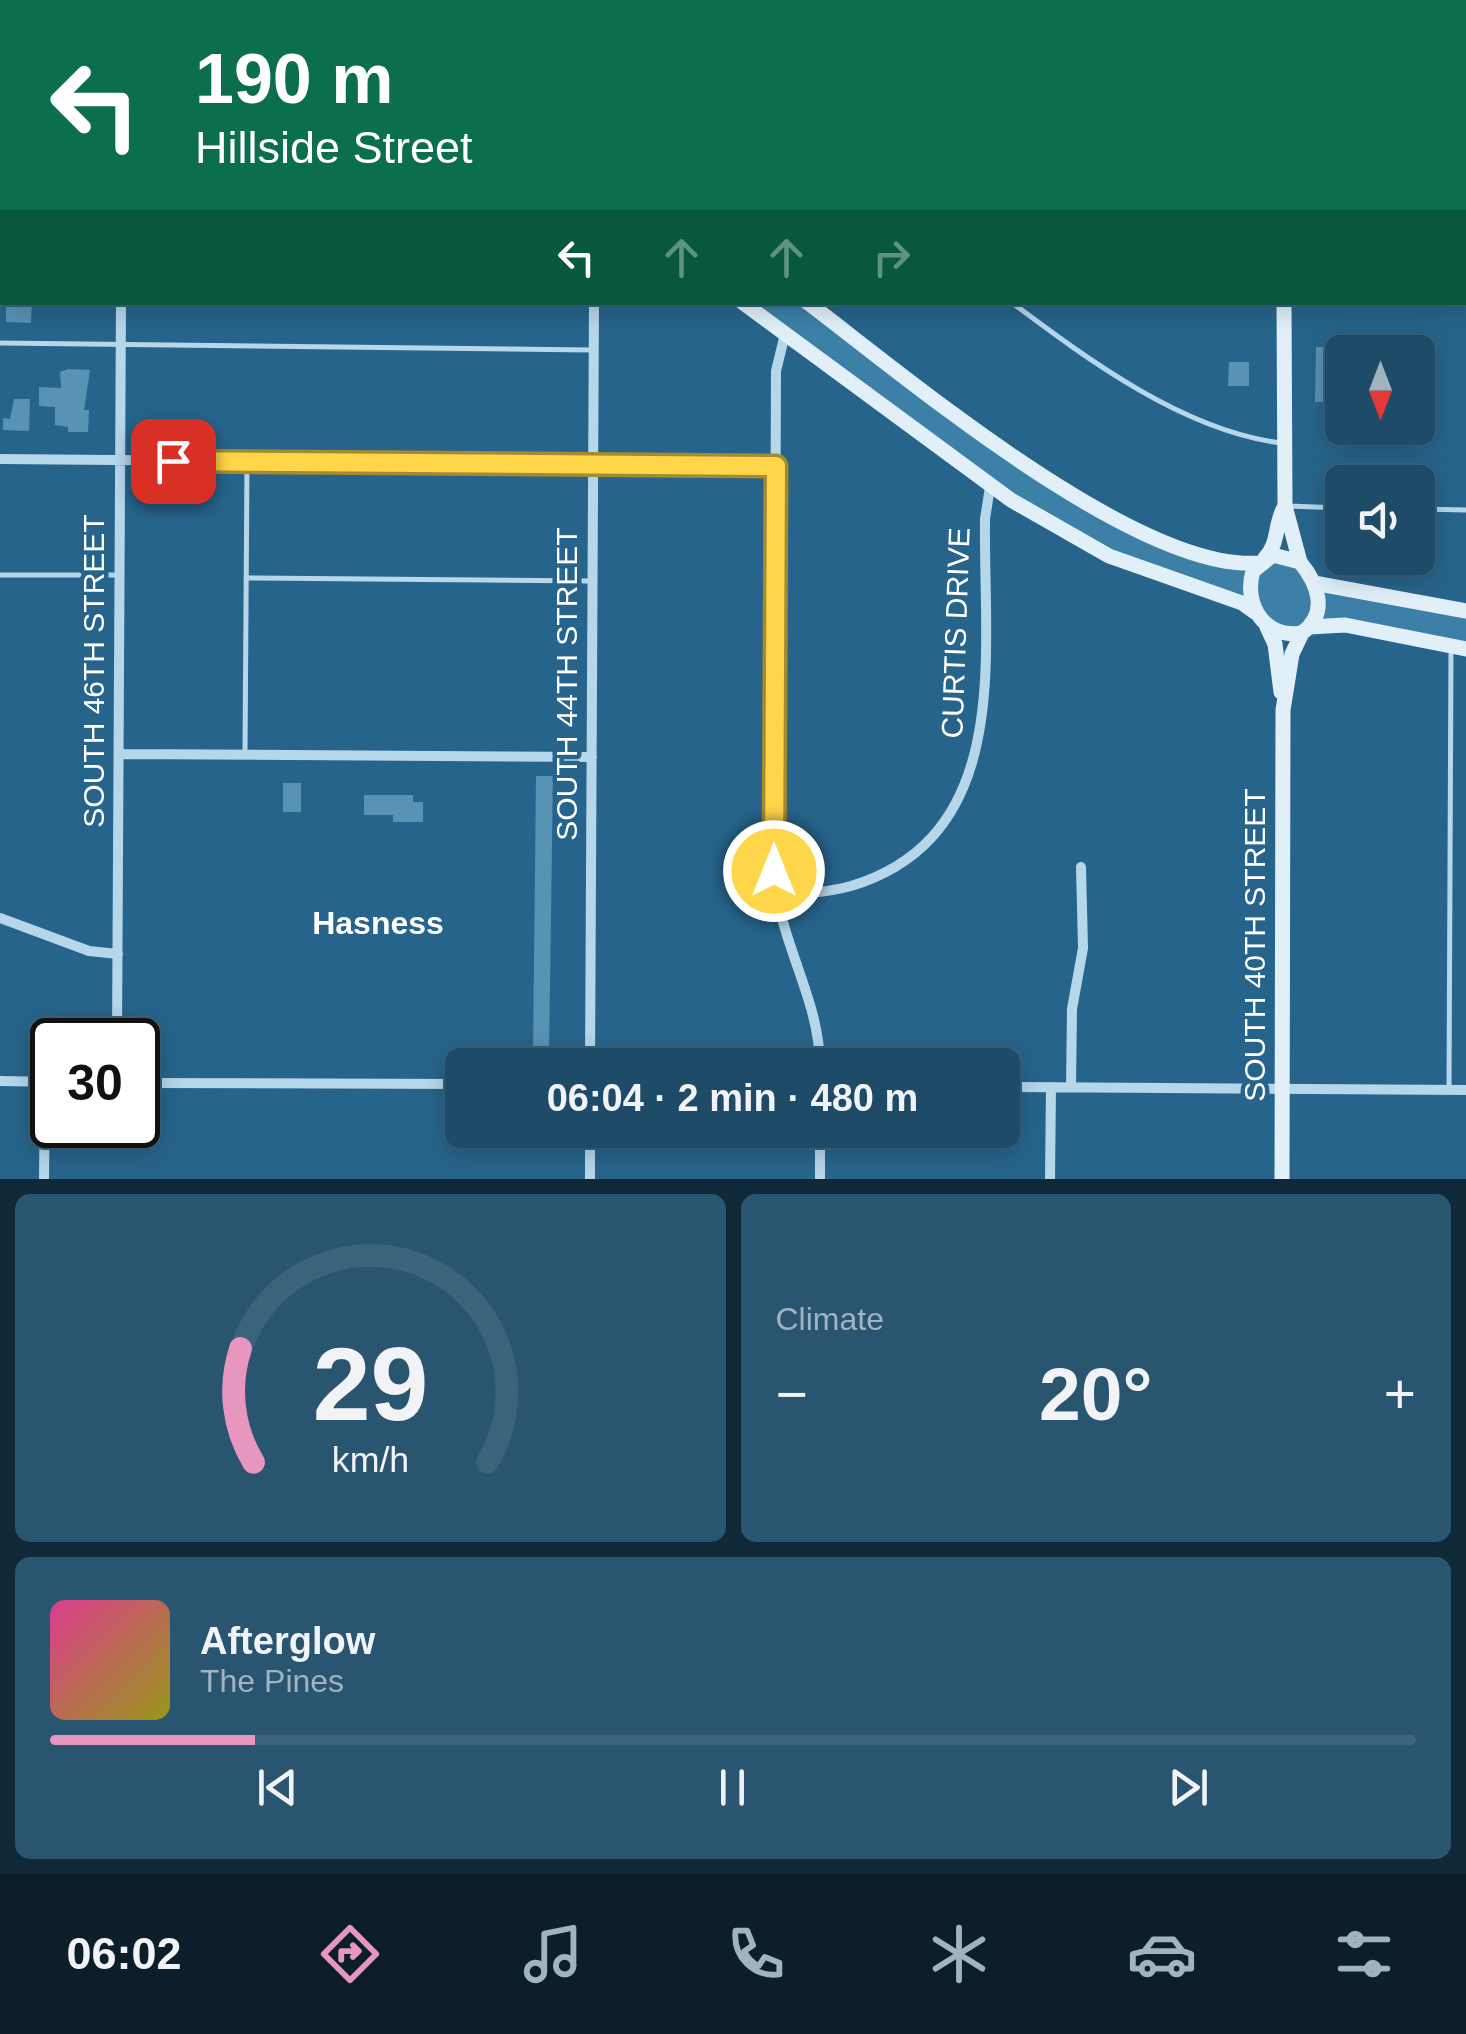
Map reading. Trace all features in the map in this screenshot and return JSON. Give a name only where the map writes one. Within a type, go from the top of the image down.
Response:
[{"type":"main road","points":[[746,305],[990,487],[1108,556],[1242,602],[1267,627],[1283,634],[1346,625],[1458,647]]},
{"type":"main road","points":[[810,305],[994,442],[1084,502],[1169,543],[1228,564],[1280,555],[1300,562]]},
{"type":"main road","points":[[1284,305],[1285,506],[1300,562],[1314,583],[1319,604],[1306,630]]},
{"type":"main road","points":[[1256,612],[1250,581],[1274,549],[1278,516],[1285,506]]},
{"type":"main road","points":[[1314,583],[1466,612]]},
{"type":"main road","name":"SOUTH 40TH STREET","points":[[1267,627],[1275,644],[1283,710],[1282,1179]]},
{"type":"main road","name":"SOUTH 40TH STREET","points":[[1283,710],[1292,654],[1306,630]]},
{"type":"street","name":"SOUTH 46TH STREET","points":[[117,1018],[121,305]]},
{"type":"street","name":"SOUTH 44TH STREET","points":[[590,1048],[594,305]]},
{"type":"street","points":[[785,334],[776,371],[775,897],[785,941],[815,1021],[818,1048]]},
{"type":"street","points":[[0,459],[776,466]]},
{"type":"street","name":"CURTIS DRIVE","points":[[775,897],[849,886],[895,866],[930,838],[960,798],[972,773],[982,724],[984,519],[990,487]]},
{"type":"street","points":[[119,754],[592,757]]},
{"type":"street","points":[[1071,1088],[1072,1010],[1082,948],[1081,866]]},
{"type":"street","points":[[0,918],[89,951],[118,954]]},
{"type":"street","points":[[0,1082],[30,1082]]},
{"type":"street","points":[[160,1082],[445,1084]]},
{"type":"street","points":[[1020,1087],[1466,1090]]},
{"type":"street","points":[[1050,1179],[1051,1087]]},
{"type":"street","points":[[45,1179],[46,1148]]},
{"type":"street","points":[[590,1148],[590,1179]]},
{"type":"street","points":[[820,1148],[820,1179]]},
{"type":"lane","points":[[1015,305],[1100,368],[1132,386],[1247,436],[1284,443]]},
{"type":"lane","points":[[0,344],[594,350]]},
{"type":"lane","points":[[245,755],[247,463]]},
{"type":"lane","points":[[1285,506],[1325,507]]},
{"type":"lane","points":[[1435,509],[1466,510]]},
{"type":"lane","points":[[0,576],[119,575]]},
{"type":"lane","points":[[246,578],[593,580]]},
{"type":"lane","points":[[1449,1090],[1458,647]]},
{"type":"shaded area","points":[[745,305],[810,305],[1083,502],[1228,564],[1280,555],[1314,583],[1466,611],[1466,649],[1345,625],[1291,635],[1256,612],[1057,527]]},
{"type":"building","points":[[6,305],[32,305],[31,323],[6,322]]},
{"type":"building","points":[[1316,347],[1325,347],[1325,402],[1315,402]]},
{"type":"building","points":[[1229,362],[1249,362],[1249,386],[1228,386]]},
{"type":"building","points":[[90,370],[84,410],[89,410],[88,432],[68,432],[68,427],[55,425],[55,407],[39,406],[39,387],[61,388],[60,372]]},
{"type":"building","points":[[14,399],[30,399],[29,431],[3,430],[3,418],[10,419]]},
{"type":"building","points":[[536,776],[553,776],[549,1048],[533,1048]]},
{"type":"building","points":[[283,783],[301,783],[301,812],[283,812]]},
{"type":"building","points":[[364,795],[413,795],[413,802],[423,802],[423,822],[393,822],[393,815],[364,815]]},
{"type":"district","name":"Hasness","points":[[378,923]]},
{"type":"route","points":[[173,461],[776,466],[774,871]]}]
